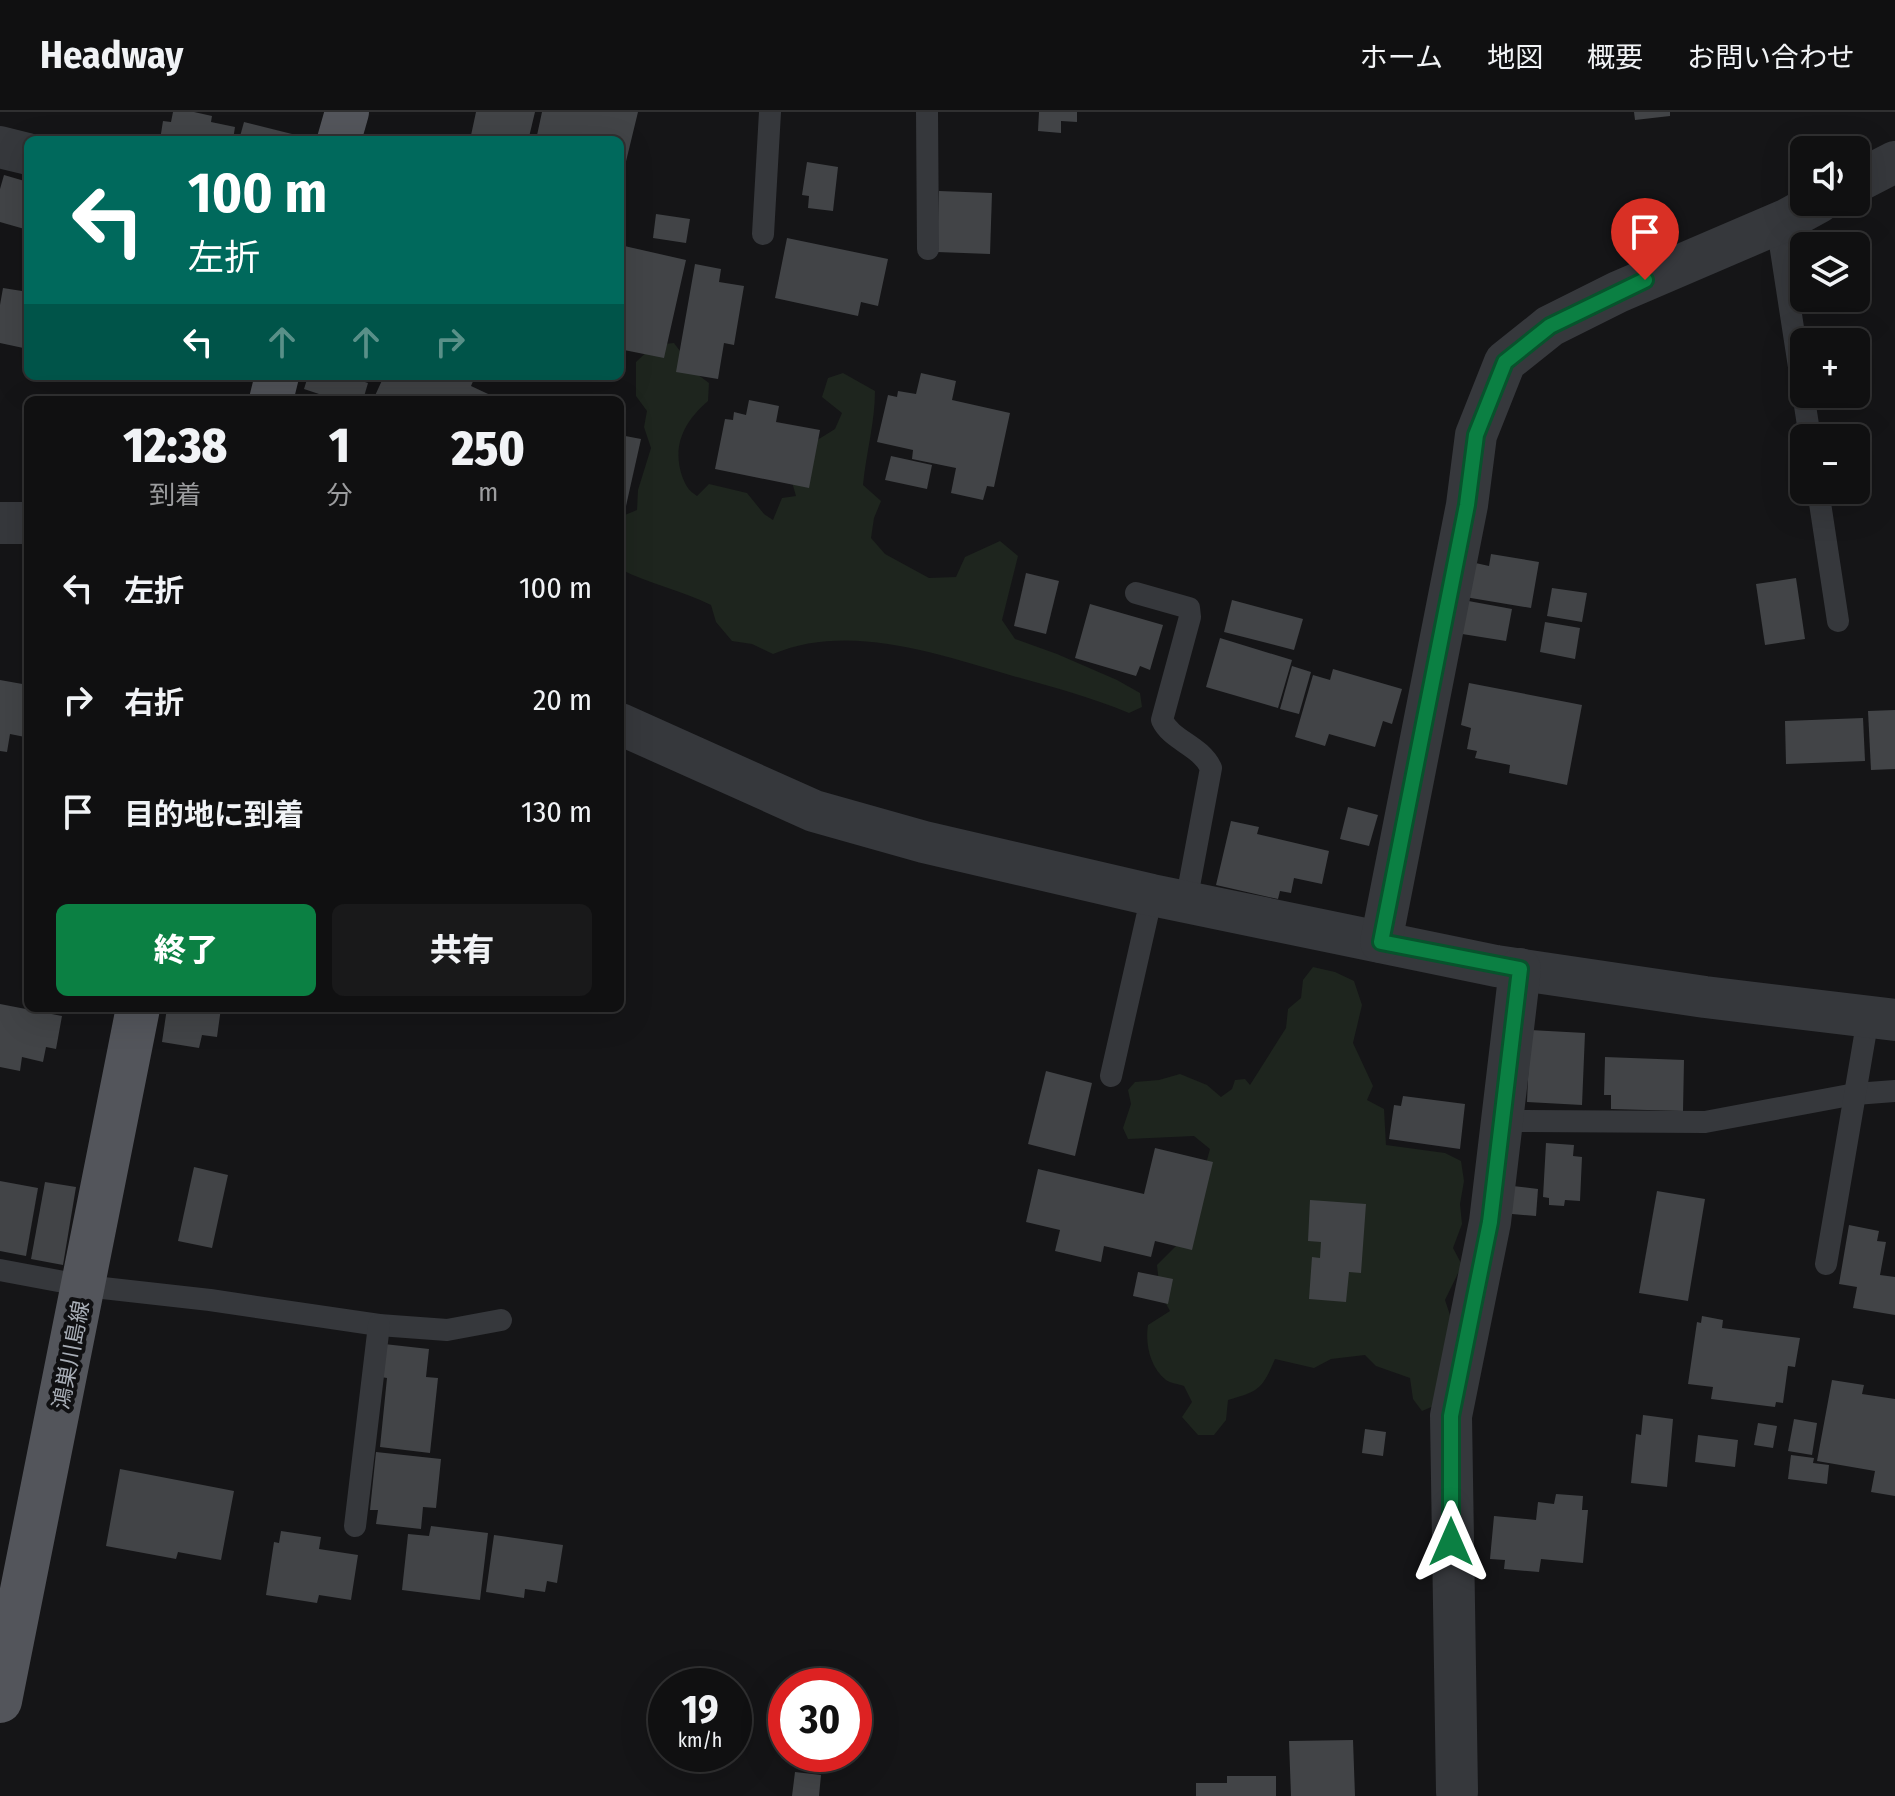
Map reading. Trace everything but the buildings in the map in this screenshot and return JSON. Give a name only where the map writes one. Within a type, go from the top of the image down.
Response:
[{"type":"main road","points":[[340,136],[347,112]]},
{"type":"main road","name":"鴻巣川島線","points":[[0,1701],[137,1012]]},
{"type":"street","points":[[0,147],[24,153]]},
{"type":"street","points":[[1870,175],[1895,162]]},
{"type":"street","points":[[1381,942],[1467,505],[1476,435],[1505,362],[1550,326],[1618,292],[1792,216]]},
{"type":"street","points":[[0,523],[24,523]]},
{"type":"street","points":[[624,726],[814,811],[924,842],[1169,899],[1520,969],[1881,1019]]},
{"type":"street","points":[[1457,1792],[1451,1416],[1490,1222],[1520,969]]},
{"type":"lane","points":[[763,234],[770,112]]},
{"type":"lane","points":[[927,112],[928,249]]},
{"type":"lane","points":[[1777,224],[1808,424]]},
{"type":"lane","points":[[1820,504],[1838,621]]},
{"type":"lane","points":[[1111,1076],[1211,768],[1205,756],[1166,728],[1162,720],[1190,617],[1189,608],[1136,593]]},
{"type":"lane","points":[[1826,1264],[1855,1094],[1881,1019]]},
{"type":"lane","points":[[1502,1121],[1705,1122],[1855,1094],[1895,1091]]},
{"type":"lane","points":[[0,1270],[85,1286],[210,1300],[379,1325],[447,1330],[501,1320]]},
{"type":"lane","points":[[355,1526],[379,1325]]},
{"type":"shaded area","points":[[674,343],[697,374],[709,383],[708,401],[692,417],[682,435],[678,454],[682,476],[694,494],[697,496],[709,484],[747,493],[773,520],[782,498],[796,496],[790,475],[806,447],[835,429],[842,413],[822,397],[828,378],[843,373],[875,391],[863,485],[881,501],[871,538],[885,554],[929,578],[956,577],[965,557],[1000,541],[1018,556],[1002,620],[1015,639],[1117,680],[1140,693],[1142,707],[1129,713],[1057,688],[893,645],[832,641],[802,645],[773,654],[752,644],[732,641],[716,622],[711,605],[624,571],[624,515],[637,510],[638,490],[651,448],[644,427],[647,411],[636,396],[636,362],[654,345]]},
{"type":"shaded area","points":[[1313,967],[1354,981],[1362,1005],[1353,1043],[1373,1086],[1367,1100],[1384,1109],[1386,1145],[1445,1153],[1461,1161],[1464,1181],[1460,1204],[1462,1224],[1453,1248],[1462,1265],[1445,1300],[1453,1324],[1436,1405],[1422,1411],[1413,1399],[1410,1378],[1376,1366],[1365,1355],[1331,1359],[1314,1368],[1275,1359],[1259,1387],[1228,1400],[1226,1420],[1214,1435],[1198,1435],[1182,1417],[1192,1402],[1184,1386],[1166,1380],[1156,1369],[1148,1347],[1147,1332],[1148,1325],[1170,1311],[1160,1293],[1157,1265],[1187,1235],[1210,1149],[1194,1136],[1128,1139],[1123,1128],[1131,1104],[1128,1090],[1135,1082],[1180,1074],[1207,1085],[1221,1097],[1232,1089],[1235,1080],[1245,1079],[1250,1085],[1286,1028],[1288,1009],[1301,998],[1303,980]]},
{"type":"route","points":[[1451,1542],[1451,1416],[1490,1222],[1520,969],[1381,942],[1467,505],[1476,435],[1505,362],[1550,326],[1645,280]]}]
